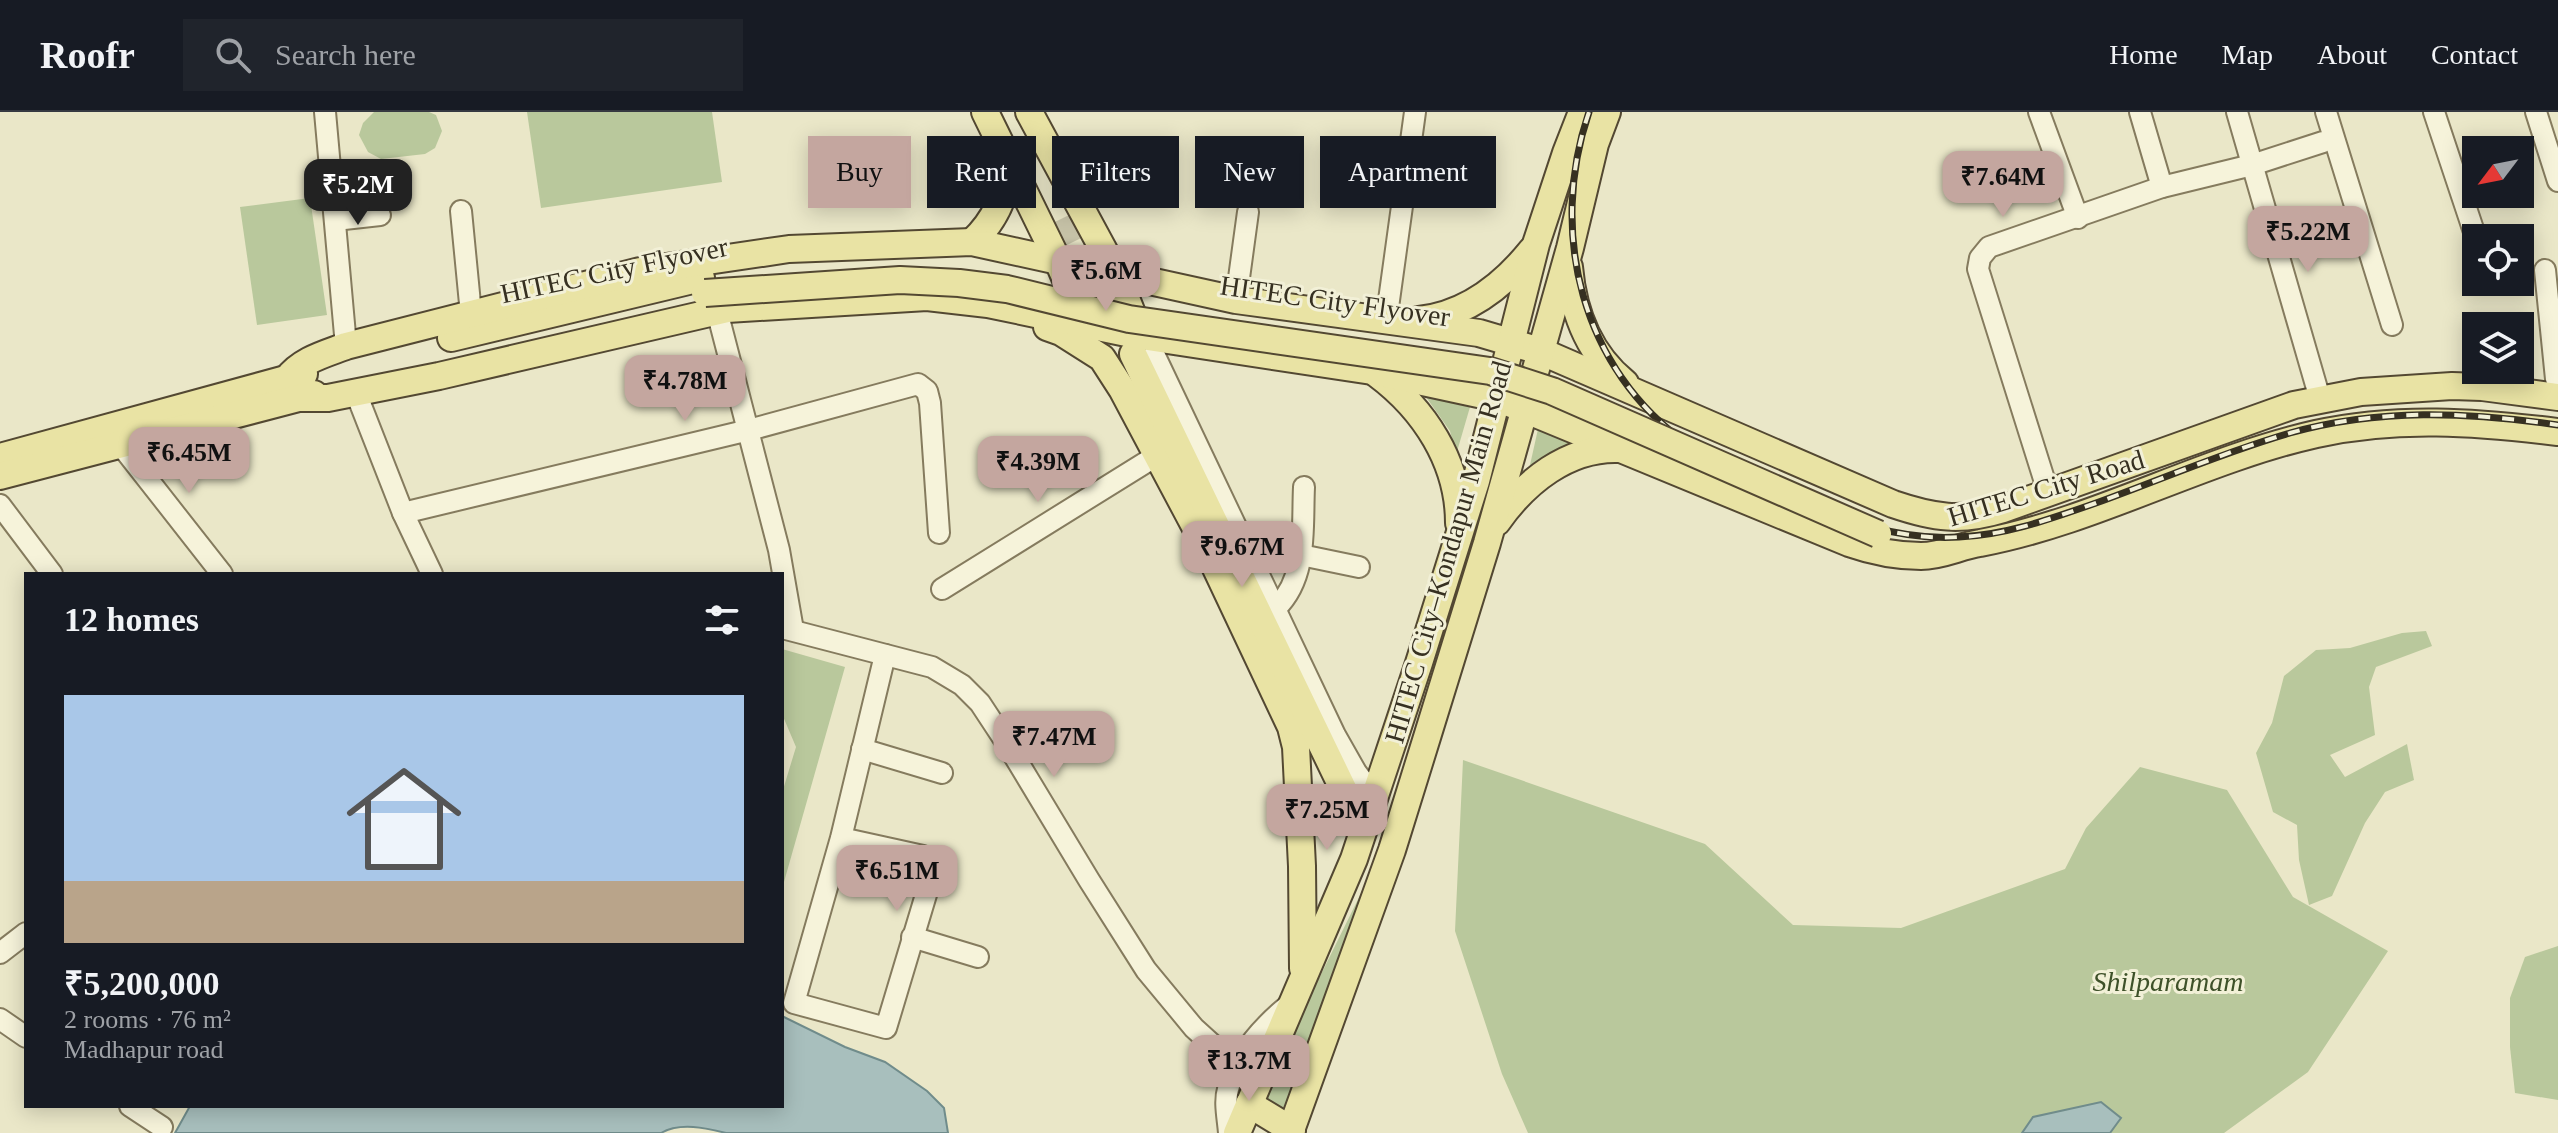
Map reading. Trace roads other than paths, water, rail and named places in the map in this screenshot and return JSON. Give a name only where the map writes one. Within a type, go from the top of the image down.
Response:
[{"type":"main road","points":[[985,112],[997,136]]},
{"type":"main road","points":[[1012,112],[1065,217]]},
{"type":"main road","points":[[1029,112],[1116,273],[1143,348],[1363,830]]},
{"type":"main road","points":[[1237,1133],[1354,859],[1375,797],[1459,535],[1536,244],[1582,112]]},
{"type":"main road","points":[[1607,112],[1595,144],[1570,248],[1571,289],[1584,333],[1621,380],[1643,396]]},
{"type":"main road","points":[[972,242],[989,226],[999,208]]},
{"type":"main road","points":[[1032,208],[1085,325]]},
{"type":"main road","points":[[293,388],[294,370],[346,346],[640,271],[789,249],[972,242],[1236,300],[1386,322],[1434,317],[1478,300],[1514,271],[1536,244]]},
{"type":"main road","name":"HITEC City–Kondapur Main Road","points":[[1291,1131],[1392,850],[1487,543],[1570,248]]},
{"type":"main road","name":"HITEC City Flyover","points":[[293,388],[538,325],[705,293],[900,280],[1007,289],[1129,319],[1490,371],[1552,391],[1873,522],[1898,541],[1934,545],[1977,530]]},
{"type":"main road","points":[[0,457],[293,388],[315,399],[356,393],[717,311],[927,297],[988,304],[999,311],[1061,332],[1102,358],[1122,389],[1206,547],[1291,727],[1296,747],[1302,866],[1296,993]]},
{"type":"main road","name":"HITEC City Road","points":[[988,304],[1085,325],[1143,348],[1372,371],[1497,398],[1869,550],[1922,556],[1945,553],[1977,530],[2056,492],[2294,405],[2361,392],[2464,384]]},
{"type":"main road","name":"HITEC City Road","points":[[1386,322],[1479,333],[1540,351],[1893,504],[2005,539],[2065,521],[2260,450],[2340,430],[2441,420],[2558,432]]},
{"type":"main road","points":[[1372,371],[1400,391],[1432,431],[1456,492],[1459,535]]},
{"type":"main road","name":"HITEC City Road","points":[[2534,382],[2555,383]]},
{"type":"main road","points":[[0,476],[120,444],[293,388]]},
{"type":"main road","points":[[1664,467],[1661,437],[1667,426],[1682,414]]},
{"type":"main road","points":[[1487,543],[1507,507],[1539,476],[1558,464],[1592,450],[1622,449]]},
{"type":"main road","points":[[1249,1104],[1291,1131]]},
{"type":"street","points":[[325,112],[346,346]]},
{"type":"street","points":[[1386,322],[1415,112]]},
{"type":"street","points":[[2039,112],[2078,218]]},
{"type":"street","points":[[2140,112],[2162,187]]},
{"type":"street","points":[[2237,112],[2318,392],[2323,400]]},
{"type":"street","points":[[2326,112],[2392,325]]},
{"type":"street","points":[[2434,112],[2471,224]]},
{"type":"street","points":[[2536,112],[2558,181]]},
{"type":"street","points":[[2056,492],[2044,479],[1978,269],[1980,258],[1989,247],[2162,187],[2252,165],[2323,142]]},
{"type":"street","points":[[461,211],[471,314]]},
{"type":"street","points":[[1236,300],[1248,212]]},
{"type":"street","points":[[335,220],[380,215]]},
{"type":"street","points":[[2542,274],[2555,383]]},
{"type":"street","points":[[717,311],[779,550],[782,572]]},
{"type":"street","points":[[1143,348],[1276,608],[1335,735],[1356,772],[1375,797]]},
{"type":"street","points":[[403,513],[749,430],[918,384],[927,391],[930,403],[939,533]]},
{"type":"street","points":[[356,393],[403,513],[431,572]]},
{"type":"street","points":[[120,444],[220,572]]},
{"type":"street","points":[[942,589],[1156,456]]},
{"type":"street","points":[[1276,608],[1294,584],[1301,555],[1304,487]]},
{"type":"street","points":[[0,505],[50,572]]},
{"type":"street","points":[[1301,555],[1359,567]]},
{"type":"street","points":[[784,594],[788,629],[932,667],[962,685],[980,703],[1146,970],[1194,1028],[1237,1067]]},
{"type":"street","points":[[841,838],[923,856],[934,868],[886,1028],[794,1003],[841,838],[885,655]]},
{"type":"street","points":[[862,749],[942,773]]},
{"type":"street","points":[[0,953],[24,935]]},
{"type":"street","points":[[912,937],[978,957]]},
{"type":"street","points":[[1229,1133],[1227,1091],[1237,1067],[1263,1025],[1296,993]]},
{"type":"street","points":[[0,1019],[24,1036]]},
{"type":"street","points":[[133,1108],[162,1127]]},
{"type":"water","points":[[784,1017],[845,1047],[885,1062],[927,1091],[944,1108],[948,1133],[726,1133],[685,1127],[661,1133],[175,1133],[189,1108],[784,1108]]},
{"type":"water","points":[[2101,1102],[2121,1118],[2110,1133],[2022,1133],[2033,1117]]},
{"type":"tunnel","points":[[1065,217],[1121,329]]},
{"type":"railway","points":[[1589,112],[1577,158],[1572,204],[1574,250],[1583,295],[1599,338],[1622,378],[1652,414],[1700,452],[1761,483],[1849,520],[1914,535],[1977,536],[2045,520],[2241,449],[2323,425],[2357,419],[2424,415],[2491,417],[2558,425]]},
{"type":"park label","name":"Shilparamam","points":[[2168,981]]}]
